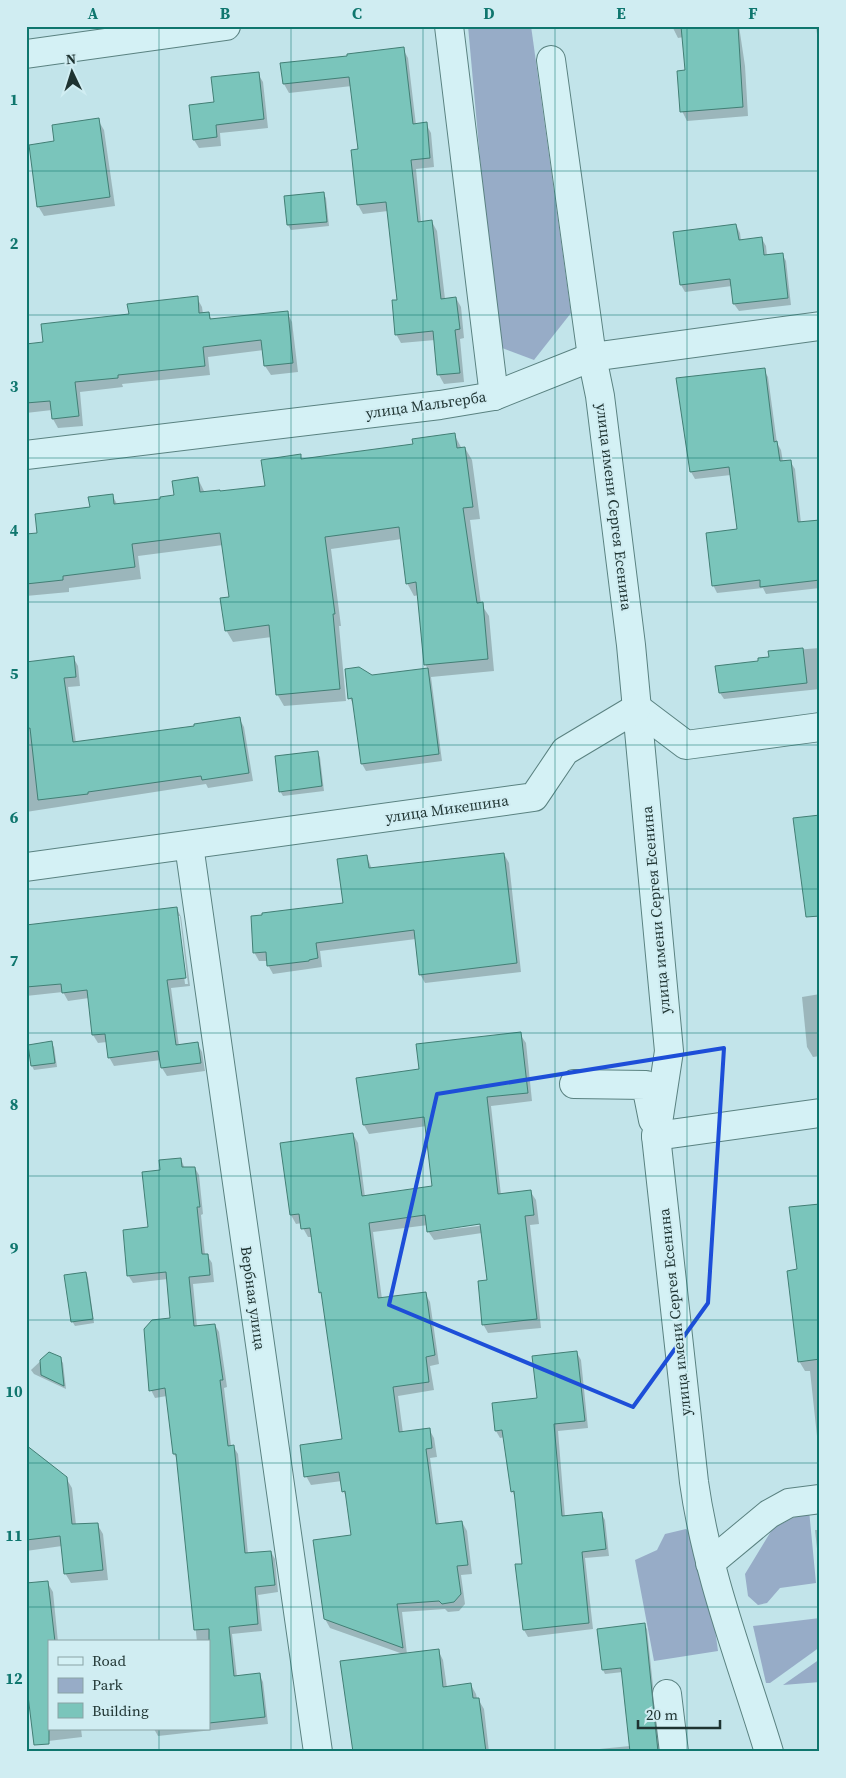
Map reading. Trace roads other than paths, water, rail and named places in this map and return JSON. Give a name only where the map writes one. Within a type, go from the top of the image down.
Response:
[{"type":"street","points":[[26,54],[226,26]]},
{"type":"street","points":[[449,26],[494,396]]},
{"type":"street","name":"улица имени Сергея Есенина","points":[[551,60],[592,357],[600,396],[637,708],[669,1051],[656,1136],[694,1482],[700,1522],[710,1563],[769,1752]]},
{"type":"street","name":"улица Мальгерба","points":[[26,455],[440,405],[494,396],[592,357],[820,326]]},
{"type":"street","points":[[637,708],[686,745],[820,727]]},
{"type":"street","name":"улица Микешина","points":[[26,867],[534,797],[565,751],[637,708]]},
{"type":"street","name":"Вербная улица","points":[[188,845],[318,1752]]},
{"type":"street","points":[[574,1084],[646,1085],[656,1136],[820,1113]]},
{"type":"street","points":[[710,1563],[769,1514],[788,1503],[820,1499]]},
{"type":"street","points":[[668,1694],[674,1752]]}]
